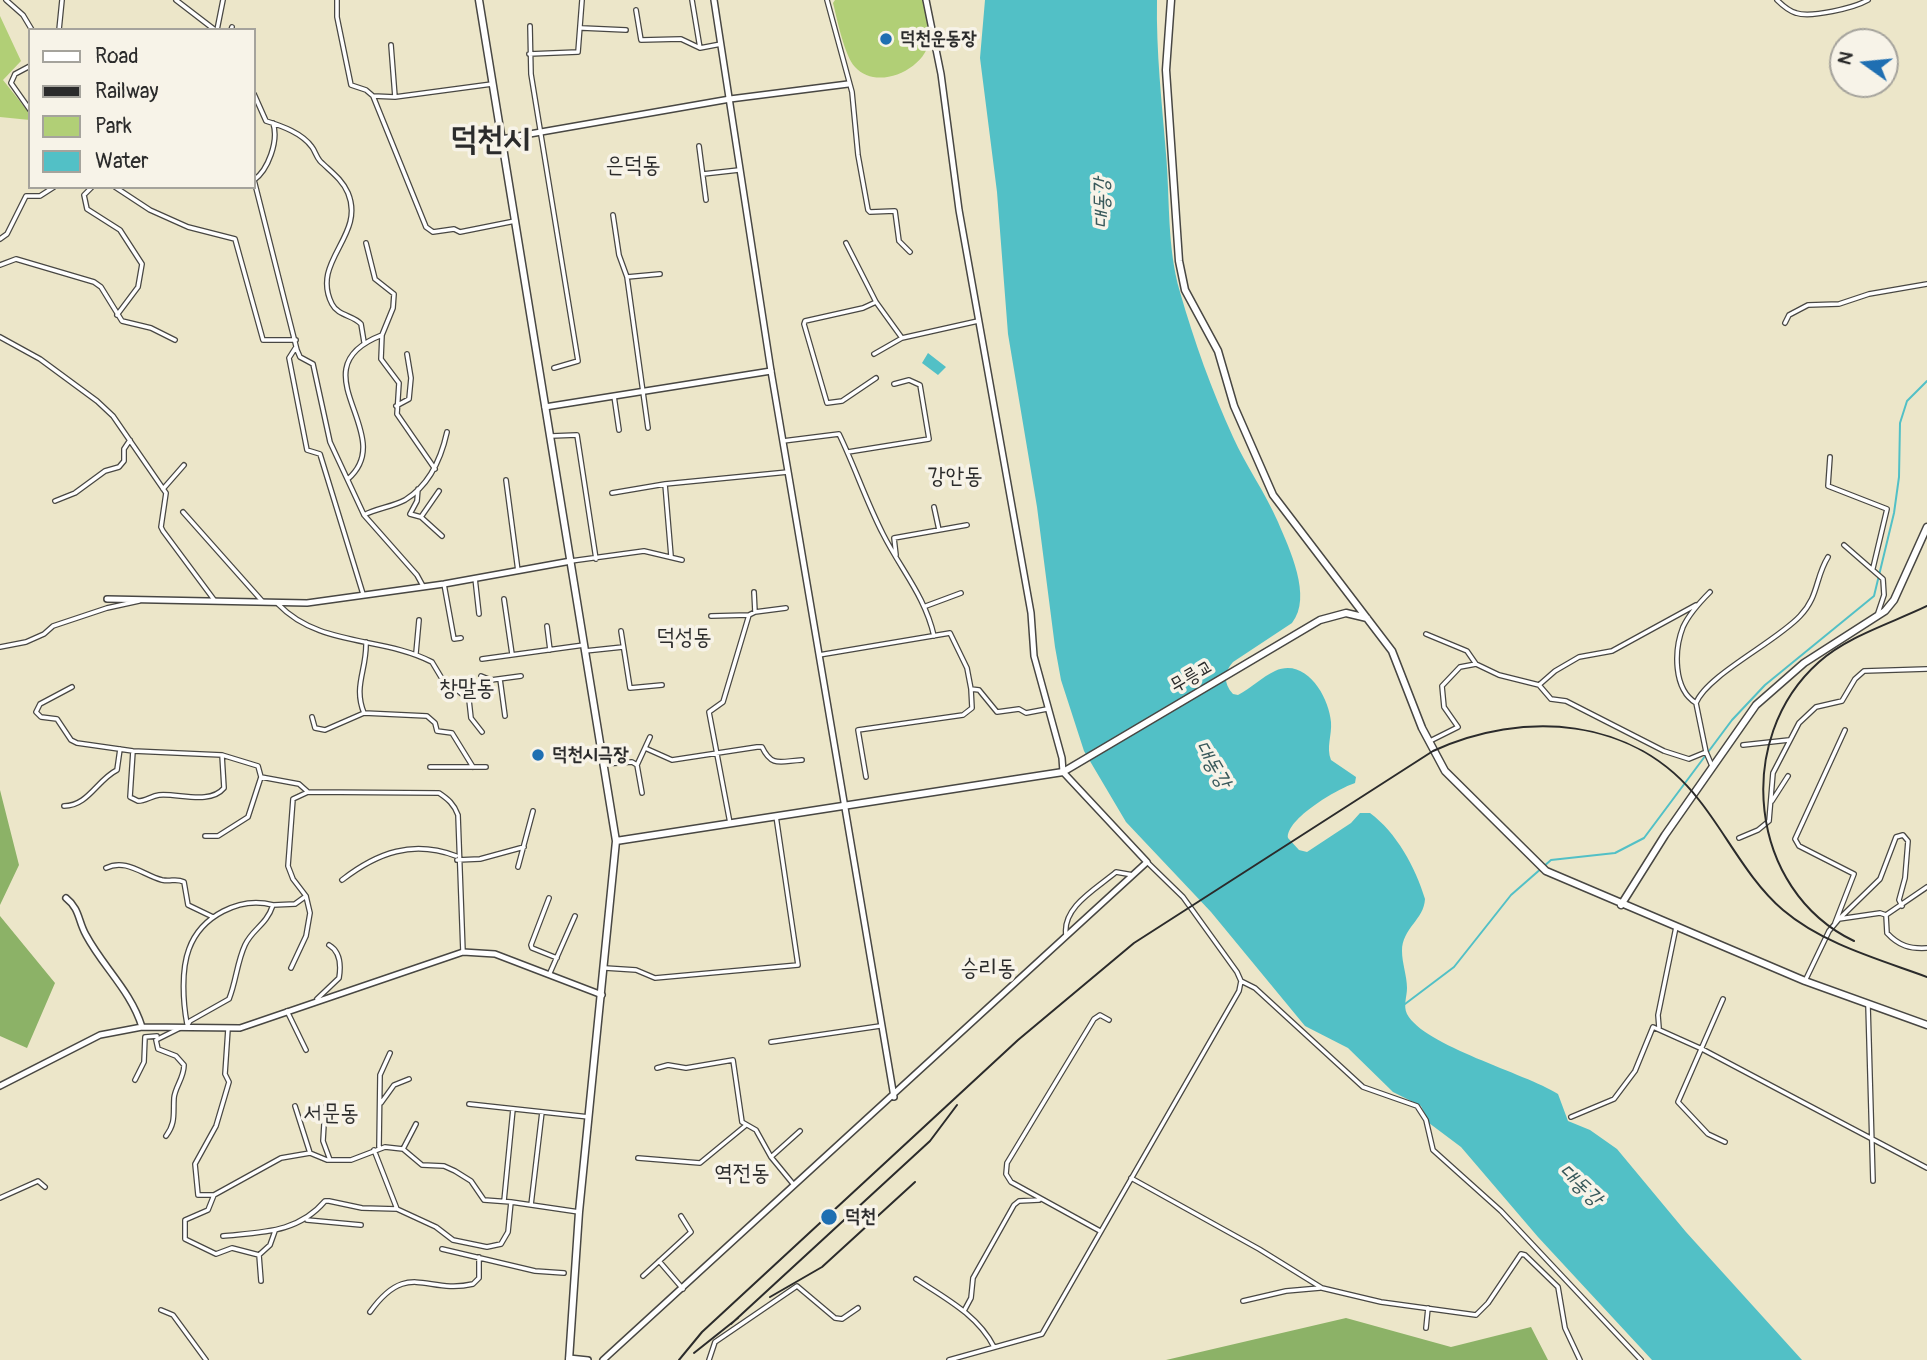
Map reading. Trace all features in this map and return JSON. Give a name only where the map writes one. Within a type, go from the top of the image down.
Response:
[{"type":"main road","points":[[479,0],[616,841],[579,1212],[569,1359],[589,1360]]},
{"type":"main road","points":[[714,0],[771,371],[894,1097]]},
{"type":"main road","points":[[603,1360],[894,1097],[1146,862],[1063,772],[1034,656],[1031,613],[978,321],[941,74],[926,0]]},
{"type":"main road","points":[[1171,0],[1166,70],[1179,261],[1185,290],[1218,352],[1234,406],[1278,503],[1316,548],[1392,651],[1429,742],[1445,771],[1546,871],[1805,981],[1927,1025]]},
{"type":"main road","points":[[501,139],[730,99],[848,84]]},
{"type":"main road","points":[[545,407],[771,371]]},
{"type":"main road","points":[[1621,905],[1711,764],[1756,705],[1839,638],[1876,618],[1894,600],[1927,527]]},
{"type":"main road","points":[[107,599],[307,603],[444,584],[571,561]]},
{"type":"main road","name":"무릉교","points":[[1063,772],[1320,620],[1346,613],[1369,619]]},
{"type":"main road","points":[[616,841],[1063,772]]},
{"type":"main road","points":[[66,898],[75,905],[84,932],[136,1005],[142,1027]]},
{"type":"main road","points":[[0,1086],[88,1038],[142,1027],[228,1029],[249,1026],[317,999],[463,952],[495,954],[602,995]]},
{"type":"street","points":[[6,0],[23,15],[31,28]]},
{"type":"street","points":[[59,28],[62,0]]},
{"type":"street","points":[[176,0],[213,28]]},
{"type":"street","points":[[216,28],[223,0]]},
{"type":"street","points":[[337,0],[337,18],[351,85],[366,90],[373,96],[422,220],[430,231],[454,229],[460,232],[514,221]]},
{"type":"street","points":[[529,54],[576,54],[580,49],[582,0]]},
{"type":"street","points":[[692,0],[700,48]]},
{"type":"street","points":[[827,0],[852,92],[858,155],[868,210],[895,211],[899,241],[910,252]]},
{"type":"street","points":[[1777,0],[1792,12],[1805,15],[1847,8],[1868,0]]},
{"type":"street","points":[[636,10],[641,40],[681,39],[700,48],[721,44]]},
{"type":"street","points":[[530,26],[529,54],[578,360],[554,368]]},
{"type":"street","points":[[582,28],[626,30]]},
{"type":"street","points":[[391,45],[395,96]]},
{"type":"street","points":[[28,67],[15,74],[11,83],[15,93],[28,108]]},
{"type":"street","points":[[373,96],[395,96],[492,83]]},
{"type":"street","points":[[256,98],[266,121],[289,129],[312,145],[318,158],[332,171],[349,195],[350,232],[328,266],[328,293],[332,306],[361,324],[364,342]]},
{"type":"street","points":[[256,178],[262,174],[268,159],[275,134],[273,123]]},
{"type":"street","points":[[699,146],[706,200]]},
{"type":"street","points":[[703,174],[740,170]]},
{"type":"street","points":[[256,188],[300,357],[313,364],[330,442],[364,515],[417,575],[423,586]]},
{"type":"street","points":[[0,239],[7,234],[26,196],[40,196],[51,189]]},
{"type":"street","points":[[90,189],[84,195],[87,209],[120,230],[142,264],[138,287],[117,315]]},
{"type":"street","points":[[118,189],[150,210],[188,227],[235,239],[262,340],[296,340]]},
{"type":"street","points":[[613,215],[619,255],[627,277],[645,391],[648,428]]},
{"type":"street","points":[[366,243],[375,279],[394,294],[393,308],[382,335],[381,359],[399,383],[396,406],[401,424],[435,469]]},
{"type":"street","points":[[846,243],[876,302],[902,338]]},
{"type":"street","points":[[0,265],[16,259],[94,282],[101,287],[117,315],[129,325],[151,328],[176,340]]},
{"type":"street","points":[[627,277],[660,274]]},
{"type":"street","points":[[1784,323],[1789,315],[1808,305],[1839,304],[1869,295],[1927,284]]},
{"type":"street","points":[[876,302],[863,308],[805,320],[804,324],[827,403],[842,401],[876,378]]},
{"type":"street","points":[[874,354],[902,338],[978,321]]},
{"type":"street","points":[[348,479],[362,461],[365,442],[345,392],[346,366],[364,342],[382,335]]},
{"type":"street","points":[[0,337],[40,359],[97,401],[131,440],[167,498],[161,527],[216,601]]},
{"type":"street","points":[[297,347],[289,358],[307,450],[320,454],[363,594]]},
{"type":"street","points":[[396,406],[409,399],[411,389],[407,354]]},
{"type":"street","points":[[848,452],[929,439],[920,385],[909,380],[894,384]]},
{"type":"street","points":[[614,396],[619,430]]},
{"type":"street","points":[[364,515],[405,500],[418,489],[435,469],[447,432]]},
{"type":"street","points":[[783,441],[839,434],[858,483],[896,557],[926,606],[934,636]]},
{"type":"street","points":[[550,436],[577,435],[596,559]]},
{"type":"street","points":[[55,501],[75,493],[105,471],[119,467],[124,460],[124,449],[131,440]]},
{"type":"street","points":[[1830,457],[1828,486],[1887,509],[1873,568]]},
{"type":"street","points":[[163,489],[184,465]]},
{"type":"street","points":[[612,493],[665,484],[788,472]]},
{"type":"street","points":[[506,480],[518,571]]},
{"type":"street","points":[[665,484],[671,556]]},
{"type":"street","points":[[418,489],[420,494],[410,514],[421,517],[442,536]]},
{"type":"street","points":[[421,517],[439,491]]},
{"type":"street","points":[[934,507],[939,530]]},
{"type":"street","points":[[183,512],[263,602]]},
{"type":"street","points":[[896,557],[894,538],[967,525]]},
{"type":"street","points":[[1844,545],[1883,579],[1884,586],[1876,618]]},
{"type":"street","points":[[571,561],[644,551],[682,560]]},
{"type":"street","points":[[1696,703],[1707,688],[1791,625],[1803,612],[1816,596],[1818,578],[1828,557]]},
{"type":"street","points":[[475,578],[479,614]]},
{"type":"street","points":[[444,584],[454,639],[461,638]]},
{"type":"street","points":[[754,592],[755,612]]},
{"type":"street","points":[[1710,592],[1683,626],[1678,664],[1681,688],[1696,703],[1711,764]]},
{"type":"street","points":[[926,606],[961,593]]},
{"type":"street","points":[[0,647],[26,642],[44,634],[53,626],[107,608],[148,599]]},
{"type":"street","points":[[504,599],[512,654]]},
{"type":"street","points":[[278,604],[305,626],[416,653],[432,662],[441,677],[468,700],[471,718],[482,732]]},
{"type":"street","points":[[1539,685],[1555,671],[1579,657],[1612,651],[1698,605]]},
{"type":"street","points":[[710,616],[749,615],[786,608]]},
{"type":"street","points":[[730,823],[709,712],[723,702],[749,615]]},
{"type":"street","points":[[416,653],[418,620]]},
{"type":"street","points":[[547,626],[550,650]]},
{"type":"street","points":[[621,631],[630,688],[662,685]]},
{"type":"street","points":[[818,655],[950,633],[967,668],[972,708],[963,715],[858,730],[866,778]]},
{"type":"street","points":[[1426,634],[1467,651],[1476,664],[1499,675],[1539,685],[1550,699],[1566,701],[1610,721],[1664,751],[1689,759],[1706,752]]},
{"type":"street","points":[[364,713],[357,690],[366,661],[366,642]]},
{"type":"street","points":[[482,659],[550,650],[623,647]]},
{"type":"street","points":[[1429,742],[1458,727],[1444,706],[1442,686],[1460,667],[1476,664]]},
{"type":"street","points":[[1772,801],[1769,793],[1773,773],[1789,740],[1808,712],[1825,703],[1842,701],[1855,679],[1864,671],[1927,668]]},
{"type":"street","points":[[481,676],[491,680],[521,676]]},
{"type":"street","points":[[500,679],[505,716]]},
{"type":"street","points":[[72,687],[40,704],[37,715],[57,719],[71,740],[77,743],[133,751],[222,755],[258,766],[261,777],[248,817],[218,836],[205,836]]},
{"type":"street","points":[[971,689],[979,690],[997,712],[1019,709],[1026,713],[1049,708]]},
{"type":"street","points":[[312,717],[315,728],[325,730],[364,713],[427,716],[435,723],[437,731],[452,733],[473,767]]},
{"type":"street","points":[[1805,981],[1837,921],[1854,874],[1799,846],[1795,839],[1845,730]]},
{"type":"street","points":[[642,793],[638,765],[650,737]]},
{"type":"street","points":[[1743,745],[1789,740]]},
{"type":"street","points":[[645,748],[672,760],[762,747],[766,758],[772,762],[802,760]]},
{"type":"street","points":[[64,806],[88,797],[96,786],[117,770],[120,749]]},
{"type":"street","points":[[133,751],[130,797],[138,802],[158,795],[200,797],[219,793],[224,788],[222,755]]},
{"type":"street","points":[[604,764],[632,762],[638,765]]},
{"type":"street","points":[[430,767],[486,767]]},
{"type":"street","points":[[1739,838],[1766,825],[1772,801],[1788,776]]},
{"type":"street","points":[[261,777],[299,784],[308,792]]},
{"type":"street","points":[[291,968],[310,923],[306,896],[293,880],[288,866],[293,799],[308,792],[439,793],[454,806],[458,815],[457,858],[463,952]]},
{"type":"street","points":[[518,867],[533,811]]},
{"type":"street","points":[[605,968],[636,970],[655,978],[798,965],[776,816]]},
{"type":"street","points":[[1837,921],[1880,879],[1896,837],[1903,835],[1908,847],[1899,900],[1902,906]]},
{"type":"street","points":[[342,880],[378,856],[433,848],[457,858],[480,859],[524,846]]},
{"type":"street","points":[[1146,862],[1183,897],[1241,981],[1255,988],[1363,1087],[1417,1106],[1426,1120],[1433,1150],[1501,1211],[1641,1360]]},
{"type":"street","points":[[106,868],[119,865],[137,868],[160,879],[180,880],[184,882],[188,905],[213,916]]},
{"type":"street","points":[[1066,936],[1066,919],[1087,895],[1116,872],[1133,875]]},
{"type":"street","points":[[1837,921],[1880,913],[1886,915],[1927,887]]},
{"type":"street","points":[[185,1026],[183,1003],[189,949],[213,916],[229,907],[241,905],[295,904],[306,896]]},
{"type":"street","points":[[549,898],[531,945],[532,948],[557,958]]},
{"type":"street","points":[[135,1080],[144,1062],[145,1037],[158,1036],[185,1026],[229,999],[244,946],[250,936],[265,924],[273,905]]},
{"type":"street","points":[[1886,915],[1887,933],[1897,943],[1914,949],[1927,948]]},
{"type":"street","points":[[549,975],[575,916]]},
{"type":"street","points":[[1660,1029],[1658,1015],[1676,927]]},
{"type":"street","points":[[317,999],[340,978],[337,950],[329,945]]},
{"type":"street","points":[[949,1360],[1042,1334],[1239,991],[1241,981]]},
{"type":"street","points":[[1723,999],[1678,1102],[1708,1134],[1725,1142]]},
{"type":"street","points":[[1868,1004],[1873,1181]]},
{"type":"street","points":[[287,1011],[306,1050]]},
{"type":"street","points":[[1100,1231],[1008,1179],[1007,1163],[1094,1019],[1100,1015],[1109,1020]]},
{"type":"street","points":[[771,1042],[880,1026]]},
{"type":"street","points":[[1571,1117],[1614,1099],[1635,1071],[1653,1027],[1702,1049],[1927,1168]]},
{"type":"street","points":[[228,1029],[225,1073],[229,1082],[216,1126],[195,1164],[198,1195],[214,1195],[281,1158],[310,1153],[330,1160],[359,1159],[377,1149],[403,1149],[422,1165],[444,1166],[471,1181],[484,1200],[579,1212]]},
{"type":"street","points":[[158,1036],[158,1049],[176,1056],[184,1065],[183,1077],[174,1097],[173,1124],[166,1136]]},
{"type":"street","points":[[390,1053],[380,1075],[381,1103],[377,1149],[397,1209]]},
{"type":"street","points":[[657,1068],[668,1065],[686,1068],[733,1060],[742,1122],[756,1130],[771,1157],[795,1187]]},
{"type":"street","points":[[381,1103],[394,1085],[409,1079]]},
{"type":"street","points":[[469,1104],[589,1117]]},
{"type":"street","points":[[295,1106],[310,1153]]},
{"type":"street","points":[[325,1107],[323,1141],[330,1160]]},
{"type":"street","points":[[504,1201],[513,1109]]},
{"type":"street","points":[[531,1205],[541,1112]]},
{"type":"street","points":[[403,1149],[416,1125]]},
{"type":"street","points":[[638,1158],[700,1163],[746,1126]]},
{"type":"street","points":[[771,1157],[800,1131]]},
{"type":"street","points":[[1130,1178],[1259,1249],[1322,1288]]},
{"type":"street","points":[[0,1198],[38,1181],[45,1187]]},
{"type":"street","points":[[214,1195],[208,1210],[185,1220],[185,1239],[216,1254],[232,1248],[259,1255]]},
{"type":"street","points":[[964,1311],[971,1298],[973,1278],[1014,1205],[1019,1201],[1041,1199]]},
{"type":"street","points":[[307,1220],[325,1201],[362,1208],[397,1209],[436,1227],[453,1240],[487,1247],[501,1244],[507,1237],[511,1202]]},
{"type":"street","points":[[643,1276],[691,1232],[681,1216]]},
{"type":"street","points":[[223,1236],[275,1231],[307,1220],[361,1225]]},
{"type":"street","points":[[259,1255],[270,1245],[275,1231]]},
{"type":"street","points":[[442,1248],[535,1271],[564,1273]]},
{"type":"street","points":[[1243,1301],[1286,1291],[1322,1288],[1381,1302],[1476,1315],[1488,1303],[1521,1254],[1558,1287],[1565,1328],[1580,1360]]},
{"type":"street","points":[[259,1255],[261,1281]]},
{"type":"street","points":[[370,1312],[380,1298],[410,1280],[443,1285],[473,1284],[479,1278],[479,1257]]},
{"type":"street","points":[[659,1261],[683,1289]]},
{"type":"street","points":[[916,1279],[964,1311],[988,1336],[994,1347]]},
{"type":"street","points":[[709,1360],[715,1342],[797,1286],[835,1318],[842,1319],[858,1308]]},
{"type":"street","points":[[1426,1328],[1428,1308]]},
{"type":"street","points":[[161,1310],[173,1315],[206,1360]]},
{"type":"green space","name":"덕천운동장","points":[[835,0],[923,0],[930,37],[921,59],[900,73],[888,77],[864,74],[855,67],[847,54],[833,3]]},
{"type":"green space","points":[[0,16],[21,61],[3,80],[28,111],[28,120],[0,117]]},
{"type":"green space","points":[[0,790],[19,865],[0,905]]},
{"type":"green space","points":[[0,916],[55,983],[27,1048],[0,1036]]},
{"type":"green space","points":[[1346,1318],[1451,1347],[1531,1327],[1548,1360],[1166,1360]]},
{"type":"water","name":"대동강","points":[[985,0],[1157,0],[1157,39],[1171,241],[1180,292],[1218,402],[1238,448],[1278,522],[1293,559],[1300,586],[1298,612],[1292,623],[1233,662],[1226,674],[1226,682],[1233,694],[1238,695],[1275,671],[1286,668],[1306,674],[1321,691],[1329,712],[1331,760],[1356,777],[1355,783],[1325,798],[1295,822],[1288,838],[1299,850],[1307,852],[1351,823],[1360,813],[1370,813],[1388,830],[1404,852],[1425,899],[1421,913],[1403,943],[1407,1014],[1417,1026],[1433,1037],[1558,1094],[1568,1121],[1590,1130],[1617,1149],[1686,1232],[1802,1360],[1652,1360],[1538,1237],[1461,1147],[1429,1123],[1421,1106],[1393,1092],[1348,1048],[1305,1026],[1211,912],[1126,822],[1084,751],[1061,680],[1055,647],[1037,507],[1008,334],[997,192],[980,58]]},
{"type":"water","points":[[928,353],[946,367],[938,375],[922,363]]},
{"type":"waterway","points":[[1405,1004],[1454,967],[1511,895],[1551,860],[1615,853],[1644,838],[1732,720],[1765,685],[1874,596],[1894,513],[1899,477],[1900,423],[1907,401],[1927,381]]},
{"type":"railway","points":[[1854,941],[1819,917],[1792,887],[1774,850],[1764,811],[1764,770],[1773,730],[1791,694],[1819,662],[1857,637],[1927,606]]},
{"type":"railway","points":[[679,1360],[702,1332],[1018,1040],[1134,943],[1433,751],[1468,738],[1503,730],[1540,726],[1575,729],[1610,737],[1643,751],[1673,772],[1699,800],[1748,871],[1783,910],[1833,941],[1927,977]]},
{"type":"railway","points":[[731,1324],[930,1141],[957,1105]]},
{"type":"railway","points":[[770,1297],[822,1267],[915,1182]]},
{"type":"railway","points":[[694,1353],[738,1318]]},
{"type":"place","name":"덕천운동장","points":[[886,39]]},
{"type":"place","name":"덕천시극장","points":[[538,755]]},
{"type":"place","name":"덕천","points":[[829,1217]]},
{"type":"district","name":"덕천시","points":[[490,141]]},
{"type":"district","name":"은덕동","points":[[633,166]]},
{"type":"district","name":"강안동","points":[[955,477]]},
{"type":"district","name":"덕성동","points":[[684,638]]},
{"type":"district","name":"창말동","points":[[467,689]]},
{"type":"district","name":"승리동","points":[[988,969]]},
{"type":"district","name":"서문동","points":[[331,1114]]},
{"type":"district","name":"역전동","points":[[742,1174]]}]
